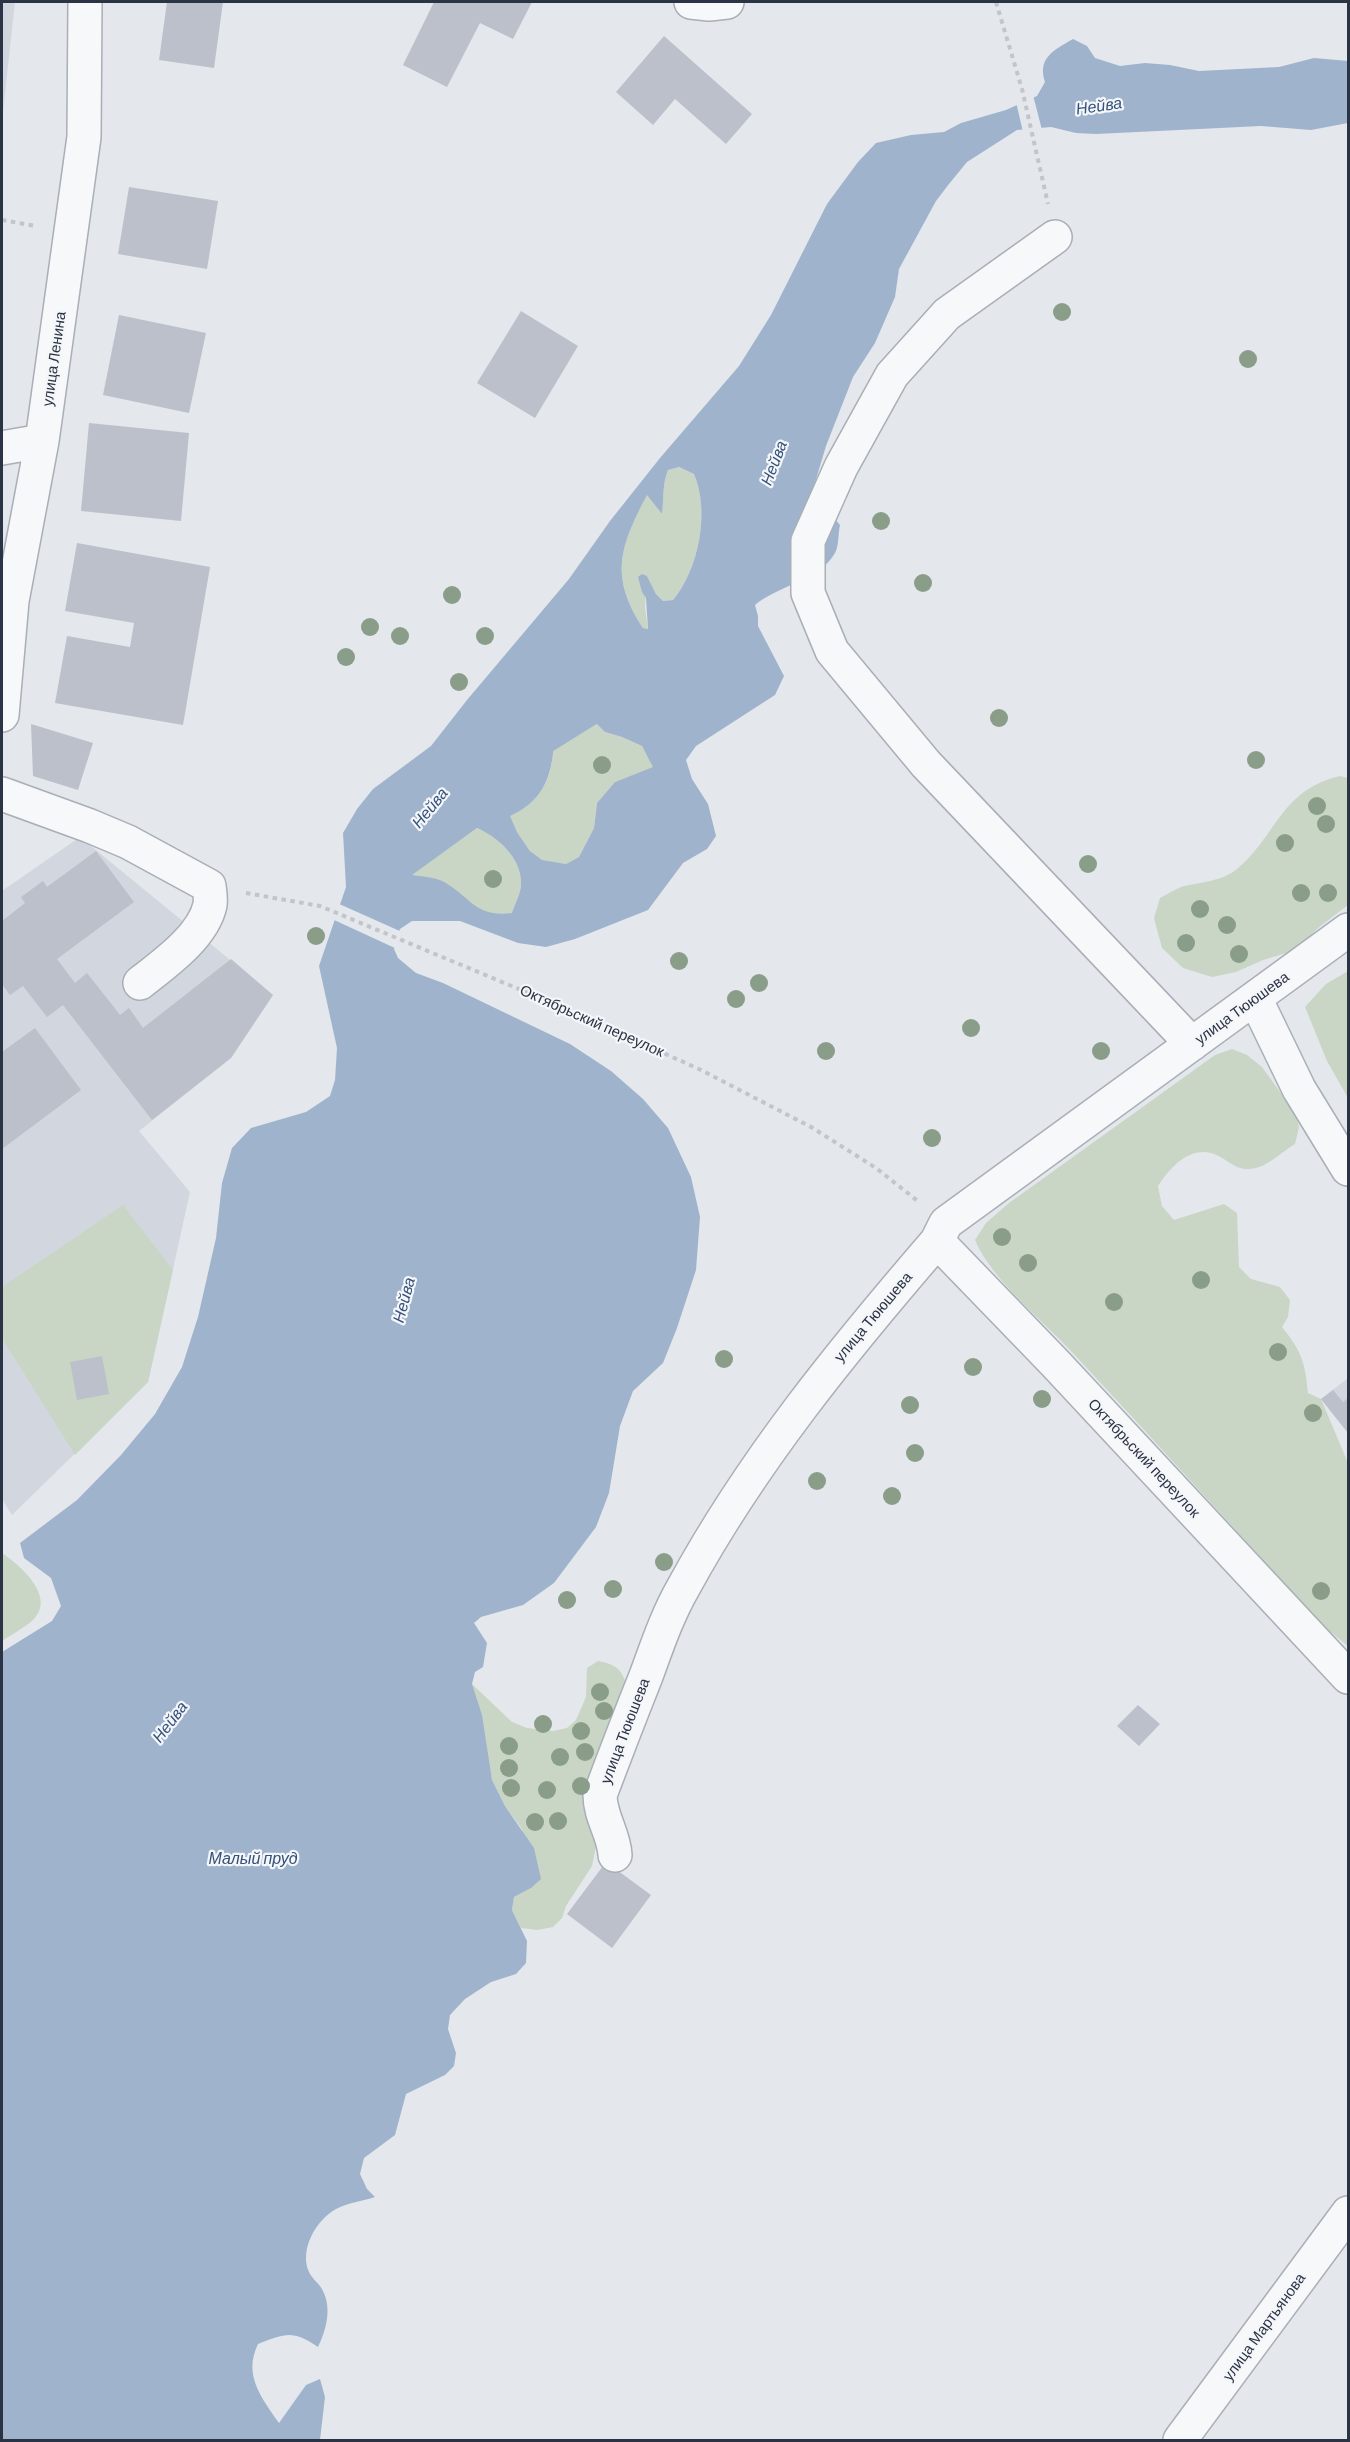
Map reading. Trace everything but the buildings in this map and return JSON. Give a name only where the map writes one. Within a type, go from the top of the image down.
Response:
[{"type":"street","name":"улица Ленина","points":[[2,715],[12,600],[42,441],[84,137],[85,2]]},
{"type":"street","points":[[691,2],[709,4],[726,2]]},
{"type":"street","points":[[1055,237],[946,314],[892,375],[841,467],[808,541],[808,593],[832,651],[926,764],[1192,1044]]},
{"type":"street","points":[[2,448],[42,441]]},
{"type":"street","points":[[2,794],[90,826],[128,843],[209,886],[211,903],[207,917],[180,951],[140,983]]},
{"type":"street","name":"улица Тююшева","points":[[615,1855],[614,1845],[600,1809],[600,1795],[664,1627],[682,1590],[726,1514],[774,1443],[824,1376],[941,1232],[1348,930]]},
{"type":"street","points":[[1255,998],[1299,1089],[1348,1169]]},
{"type":"street","name":"Октябрьский переулок","points":[[941,1232],[1055,1363],[1348,1677]]},
{"type":"street","name":"улица Мартьянова","points":[[1180,2440],[1348,2212]]},
{"type":"path","points":[[996,2],[1022,89],[1055,237]]},
{"type":"path","name":"Октябрьский переулок","points":[[209,886],[320,906],[584,1016],[701,1070],[812,1126],[876,1168],[941,1232]]},
{"type":"shaded area","points":[[2,2],[15,2],[2,121]]},
{"type":"shaded area","points":[[80,837],[273,995],[231,1058],[139,1131],[190,1192],[148,1382],[12,1515],[2,1499],[2,891]]},
{"type":"shaded area","points":[[1348,1378],[1348,1433],[1321,1399]]},
{"type":"green space","points":[[679,467],[694,474],[699,489],[701,522],[699,539],[690,572],[673,600],[663,601],[656,594],[647,576],[645,607],[648,629],[643,628],[625,592],[622,561],[625,546],[647,494],[662,514],[664,486],[668,470]]},
{"type":"green space","points":[[537,710],[593,719],[605,732],[642,746],[654,767],[615,782],[597,803],[594,828],[579,857],[566,864],[542,861],[530,851],[509,816],[532,802],[549,774],[555,736]]},
{"type":"green space","points":[[1340,776],[1348,778],[1348,905],[1318,928],[1296,950],[1263,960],[1236,972],[1212,977],[1183,968],[1162,948],[1154,918],[1160,898],[1181,887],[1224,877],[1237,869],[1262,843],[1281,815],[1304,792]]},
{"type":"green space","points":[[477,828],[500,842],[517,864],[521,885],[512,914],[495,915],[482,911],[468,901],[411,875]]},
{"type":"green space","points":[[1348,971],[1348,1098],[1327,1061],[1305,1007],[1326,984]]},
{"type":"green space","points":[[1232,1049],[1247,1055],[1262,1067],[1296,1114],[1299,1127],[1295,1144],[1267,1163],[1251,1169],[1238,1167],[1211,1153],[1195,1153],[1180,1161],[1158,1186],[1162,1206],[1174,1220],[1224,1204],[1237,1213],[1239,1267],[1251,1279],[1280,1287],[1290,1300],[1288,1317],[1282,1327],[1301,1358],[1308,1393],[1321,1399],[1348,1463],[1348,1646],[1323,1626],[1070,1350],[1005,1284],[993,1270],[975,1240],[986,1223],[1009,1203],[1215,1055]]},
{"type":"green space","points":[[123,1205],[173,1270],[148,1382],[75,1455],[2,1338],[2,1287]]},
{"type":"green space","points":[[2,1553],[26,1573],[33,1582],[41,1602],[39,1611],[33,1620],[2,1641]]},
{"type":"green space","points":[[598,1661],[619,1670],[628,1691],[592,1866],[566,1906],[562,1918],[553,1927],[537,1930],[521,1928],[512,1910],[514,1897],[531,1888],[522,1829],[505,1806],[492,1780],[472,1684],[512,1722],[527,1728],[553,1731],[567,1728],[576,1720],[586,1697],[587,1668]]},
{"type":"water","name":"Малый пруд","points":[[1073,39],[1087,46],[1095,58],[1120,66],[1145,63],[1199,71],[1279,67],[1314,58],[1348,61],[1348,123],[1311,130],[1261,126],[1096,134],[1076,133],[1051,127],[1017,130],[967,162],[936,201],[899,269],[895,297],[875,343],[853,377],[826,446],[814,486],[823,505],[840,525],[835,553],[819,570],[764,598],[755,605],[758,626],[784,676],[775,695],[696,746],[686,760],[692,779],[708,804],[716,836],[707,849],[683,863],[648,910],[575,939],[546,947],[518,943],[460,921],[412,921],[400,929],[394,949],[398,958],[416,973],[443,983],[570,1044],[611,1071],[643,1099],[668,1128],[691,1177],[700,1217],[696,1270],[677,1328],[663,1363],[633,1391],[620,1426],[609,1493],[596,1527],[554,1583],[523,1605],[481,1617],[474,1623],[487,1643],[483,1667],[475,1672],[472,1684],[482,1715],[492,1780],[505,1806],[534,1848],[541,1879],[531,1888],[514,1897],[512,1910],[527,1941],[526,1963],[516,1974],[491,1982],[465,1999],[450,2015],[448,2029],[456,2053],[454,2066],[445,2075],[406,2094],[395,2135],[364,2158],[360,2174],[367,2189],[375,2197],[336,2209],[322,2220],[311,2236],[306,2263],[310,2274],[324,2293],[327,2309],[326,2324],[318,2347],[302,2338],[289,2335],[258,2344],[252,2366],[253,2376],[260,2395],[279,2423],[306,2385],[320,2379],[325,2397],[320,2440],[2,2440],[2,1652],[52,1621],[61,1606],[51,1578],[24,1558],[20,1543],[77,1500],[121,1455],[155,1414],[182,1367],[198,1317],[216,1238],[222,1183],[232,1148],[251,1128],[306,1112],[330,1096],[335,1080],[337,1048],[319,966],[346,887],[343,833],[357,809],[373,789],[431,746],[569,579],[610,521],[660,458],[739,366],[771,315],[827,204],[858,162],[876,143],[911,135],[944,132],[961,123],[1006,110],[1037,96],[1045,82],[1043,67],[1045,61],[1054,51]],"holes":[[[679,467],[694,474],[699,489],[701,505],[699,539],[690,572],[673,600],[663,601],[656,594],[647,576],[642,574],[638,577],[646,598],[648,629],[643,628],[625,592],[622,577],[625,546],[647,495],[662,514],[668,470]],[[537,711],[592,719],[605,732],[642,746],[653,767],[615,782],[597,803],[594,828],[579,857],[566,864],[542,860],[530,851],[517,832],[510,816],[532,802],[540,793],[549,773],[555,735]],[[477,828],[500,842],[512,856],[520,872],[521,885],[512,913],[501,914],[491,913],[477,907],[440,880],[412,875]]]},
{"type":"pier","points":[[1033,95],[1042,130],[1023,132],[1016,102]]},
{"type":"pier","points":[[337,903],[402,932],[397,949],[332,919]]},
{"type":"waterway","name":"Нейва","points":[[461,771],[496,746],[631,662]]}]
